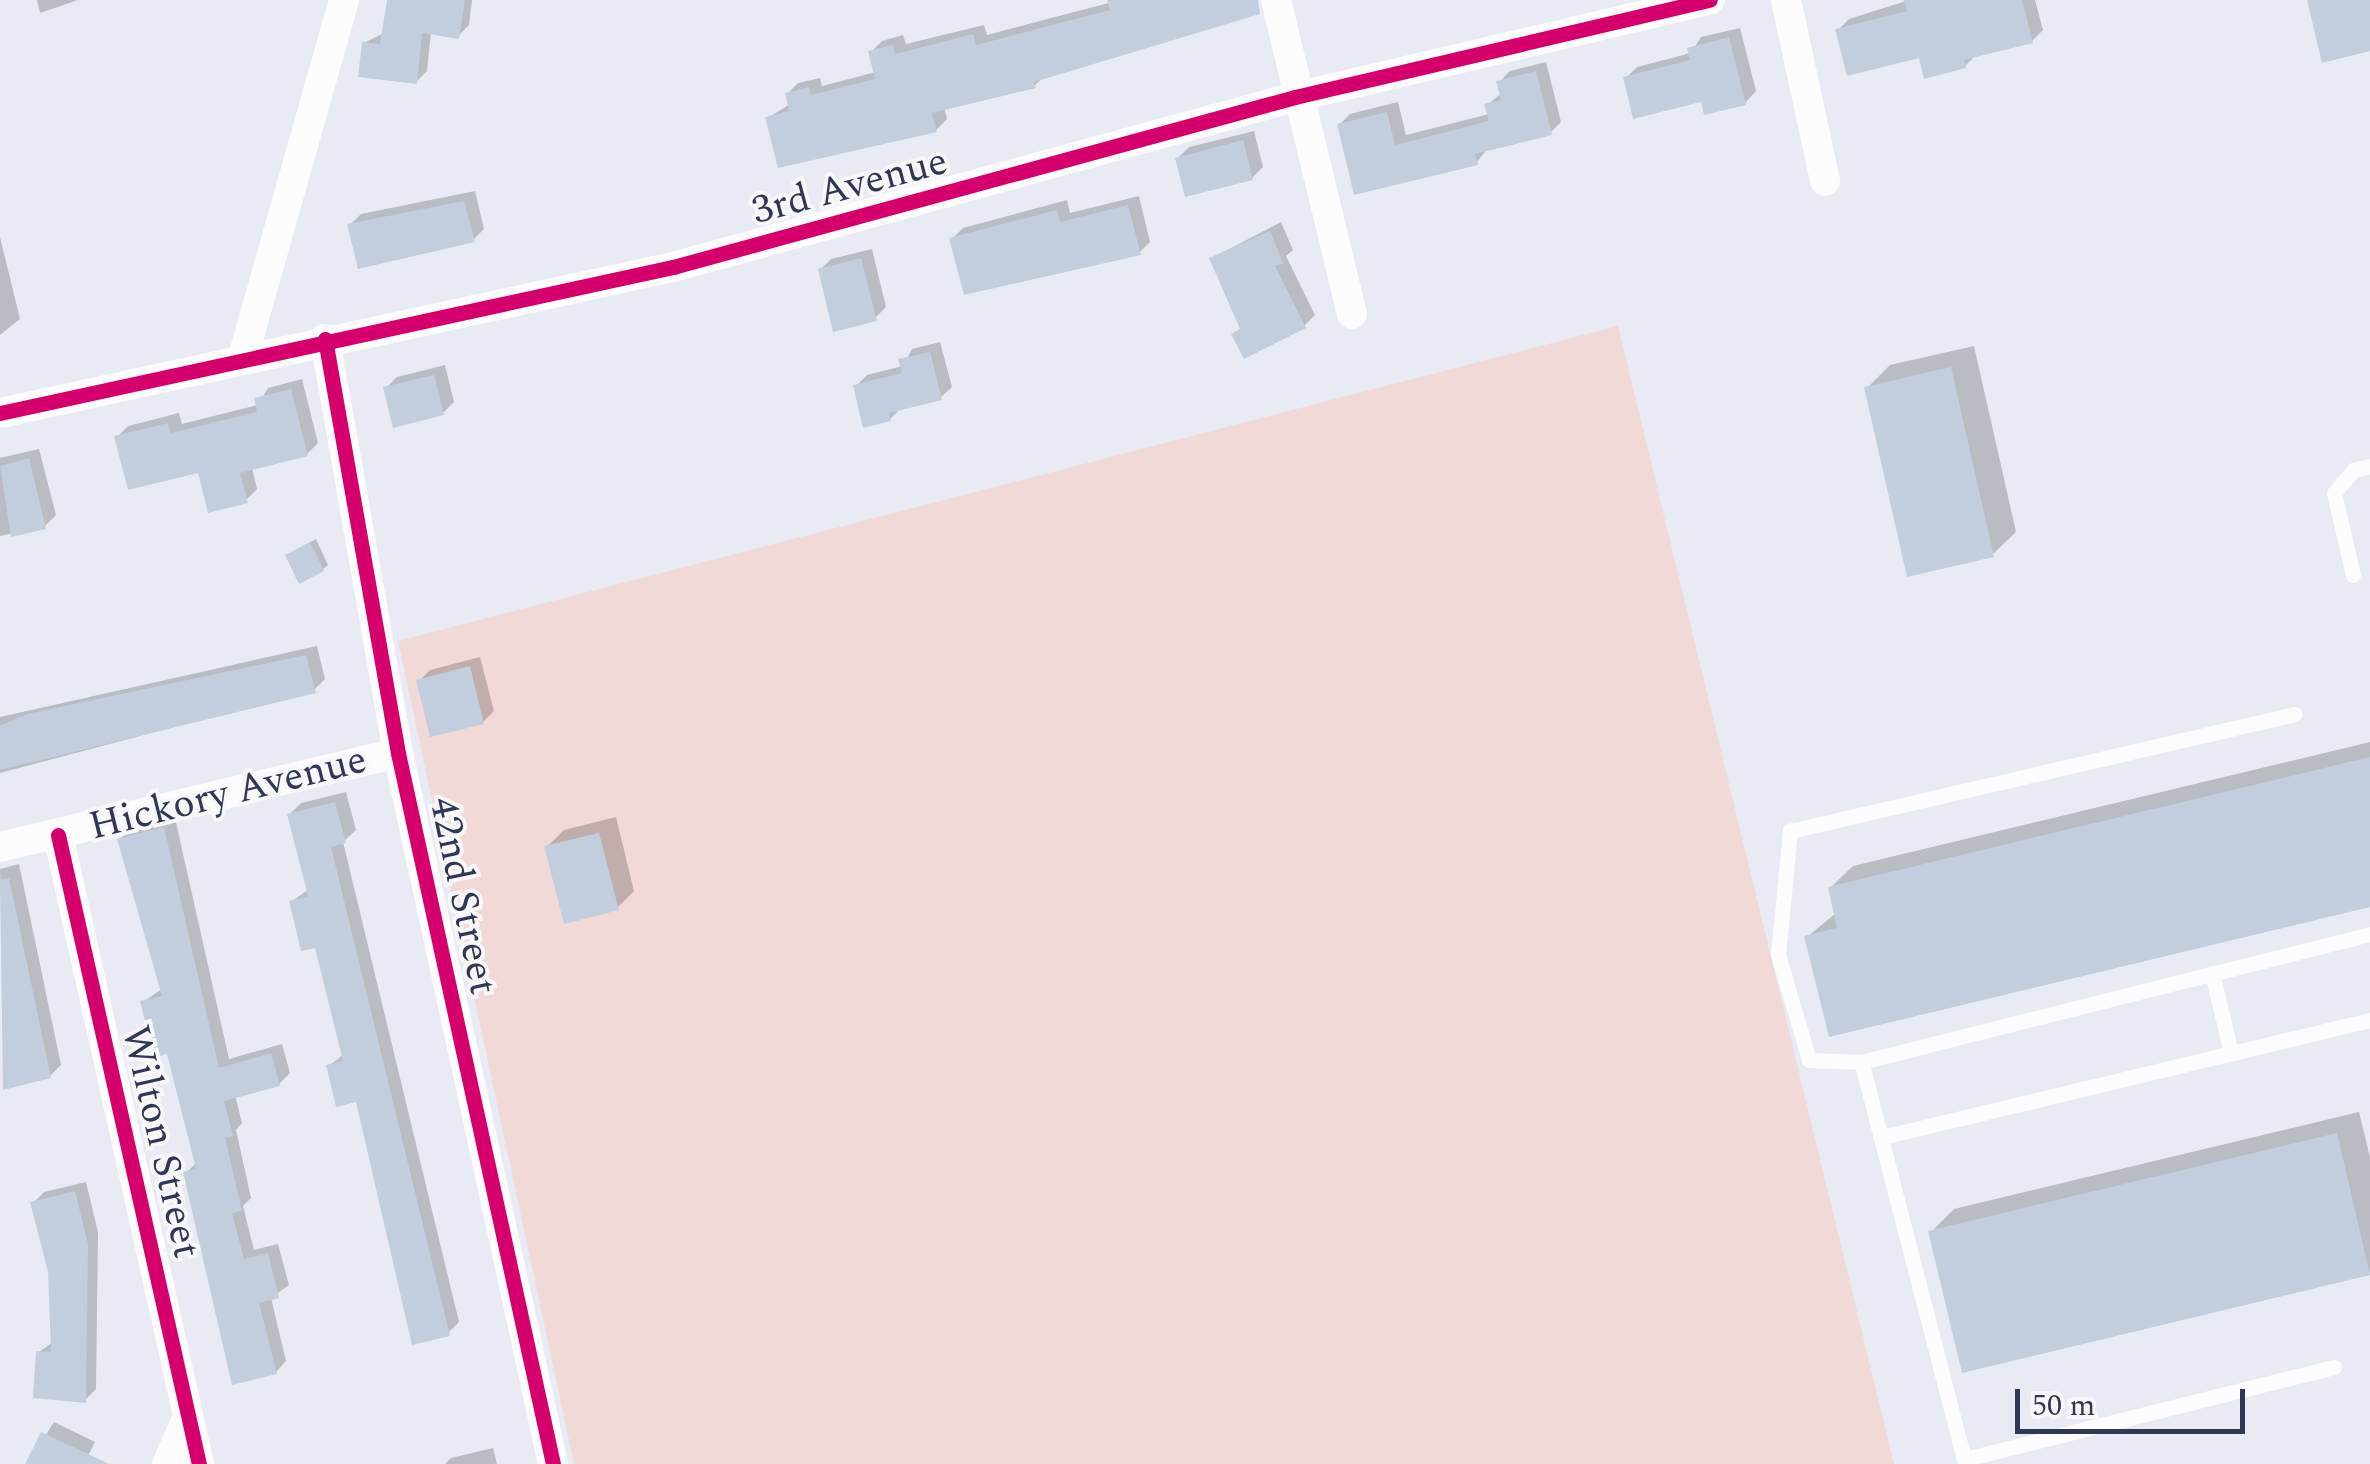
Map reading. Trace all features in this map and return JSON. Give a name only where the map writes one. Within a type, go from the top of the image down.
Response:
[{"type":"street","points":[[243,357],[344,0]]},
{"type":"street","points":[[1276,0],[1295,97],[1352,314]]},
{"type":"street","name":"3rd Avenue","points":[[0,413],[325,339],[673,267],[1295,97],[1710,0]]},
{"type":"street","points":[[1786,0],[1825,180]]},
{"type":"street","name":"42nd Street","points":[[325,339],[398,753],[553,1464]]},
{"type":"street","name":"Hickory Avenue","points":[[0,848],[398,753]]},
{"type":"street","name":"Wilton Street","points":[[58,834],[199,1464]]},
{"type":"street","points":[[167,1464],[188,1416]]},
{"type":"lane","points":[[2353,575],[2334,493],[2353,470],[2370,466]]},
{"type":"lane","points":[[2294,714],[1790,832],[1778,955],[1809,1060],[1860,1062],[2370,934]]},
{"type":"lane","points":[[2212,974],[2232,1053]]},
{"type":"lane","points":[[1882,1137],[2370,1020]]},
{"type":"lane","points":[[1860,1062],[1964,1459],[2334,1367]]},
{"type":"shaded area","points":[[1618,326],[1894,1464],[574,1464],[398,641]]},
{"type":"building","points":[[387,0],[465,0],[459,39],[422,33],[417,84],[358,77],[362,42],[380,44]]},
{"type":"building","points":[[1107,0],[1258,0],[1260,14],[1034,82],[1036,88],[932,113],[937,132],[778,168],[765,117],[789,111],[785,93],[809,87],[811,95],[875,79],[868,51],[893,45],[895,54],[973,34],[976,45],[1110,10]]},
{"type":"building","points":[[1904,0],[2022,0],[2033,43],[1964,60],[1966,68],[1924,79],[1919,58],[1847,76],[1835,29],[1907,11]]},
{"type":"building","points":[[2307,0],[2370,0],[2370,51],[2322,63]]},
{"type":"building","points":[[1729,37],[1746,105],[1704,115],[1701,102],[1633,119],[1623,77],[1690,60],[1687,48]]},
{"type":"building","points":[[1536,71],[1552,135],[1475,154],[1478,165],[1354,195],[1337,124],[1387,112],[1395,145],[1489,121],[1484,104],[1501,100],[1496,81]]},
{"type":"building","points":[[1243,140],[1253,180],[1185,197],[1175,158]]},
{"type":"building","points":[[464,201],[475,242],[358,269],[347,224]]},
{"type":"building","points":[[1128,205],[1141,255],[964,295],[949,238],[1057,210],[1060,222]]},
{"type":"building","points":[[1270,231],[1283,263],[1275,266],[1306,328],[1244,359],[1231,334],[1240,329],[1209,258]]},
{"type":"building","points":[[861,258],[877,321],[833,332],[818,269]]},
{"type":"building","points":[[930,352],[942,400],[889,413],[891,421],[863,428],[853,385],[902,373],[898,359]]},
{"type":"building","points":[[1951,367],[1994,557],[1907,577],[1864,387]]},
{"type":"building","points":[[434,375],[444,415],[393,428],[383,387]]},
{"type":"building","points":[[291,389],[308,456],[240,473],[248,503],[208,513],[198,473],[128,490],[114,436],[168,423],[171,433],[257,412],[254,398]]},
{"type":"building","points":[[29,458],[46,529],[11,537],[0,466]]},
{"type":"building","points":[[310,542],[324,571],[299,584],[285,555]]},
{"type":"building","points":[[306,655],[316,693],[0,770],[0,726],[27,714]]},
{"type":"building","points":[[470,666],[484,724],[430,737],[416,680]]},
{"type":"building","points":[[2370,757],[2370,907],[1829,1037],[1804,936],[1837,928],[1828,887]]},
{"type":"building","points":[[335,802],[346,843],[331,847],[450,1336],[412,1345],[356,1102],[336,1107],[326,1065],[343,1061],[315,948],[301,951],[289,901],[308,896],[287,814]]},
{"type":"building","points":[[164,827],[219,1068],[271,1053],[280,1086],[224,1101],[233,1136],[225,1138],[242,1211],[232,1213],[244,1259],[268,1253],[279,1298],[259,1303],[277,1374],[232,1385],[183,1172],[196,1169],[167,1054],[154,1058],[140,1001],[162,996],[117,839]]},
{"type":"building","points":[[599,833],[619,910],[564,924],[544,846]]},
{"type":"building","points":[[9,878],[51,1078],[3,1090],[0,879]]},
{"type":"building","points":[[2337,1133],[2370,1275],[1962,1373],[1928,1231]]},
{"type":"building","points":[[75,1191],[88,1244],[86,1403],[33,1398],[36,1351],[51,1352],[48,1272],[30,1202]]},
{"type":"building","points":[[41,1432],[109,1464],[25,1464]]},
{"type":"cycle path","points":[[0,413],[673,267],[1295,97],[1710,0]]},
{"type":"cycle path","points":[[325,339],[398,753],[553,1464]]},
{"type":"cycle path","points":[[58,835],[199,1464]]}]
